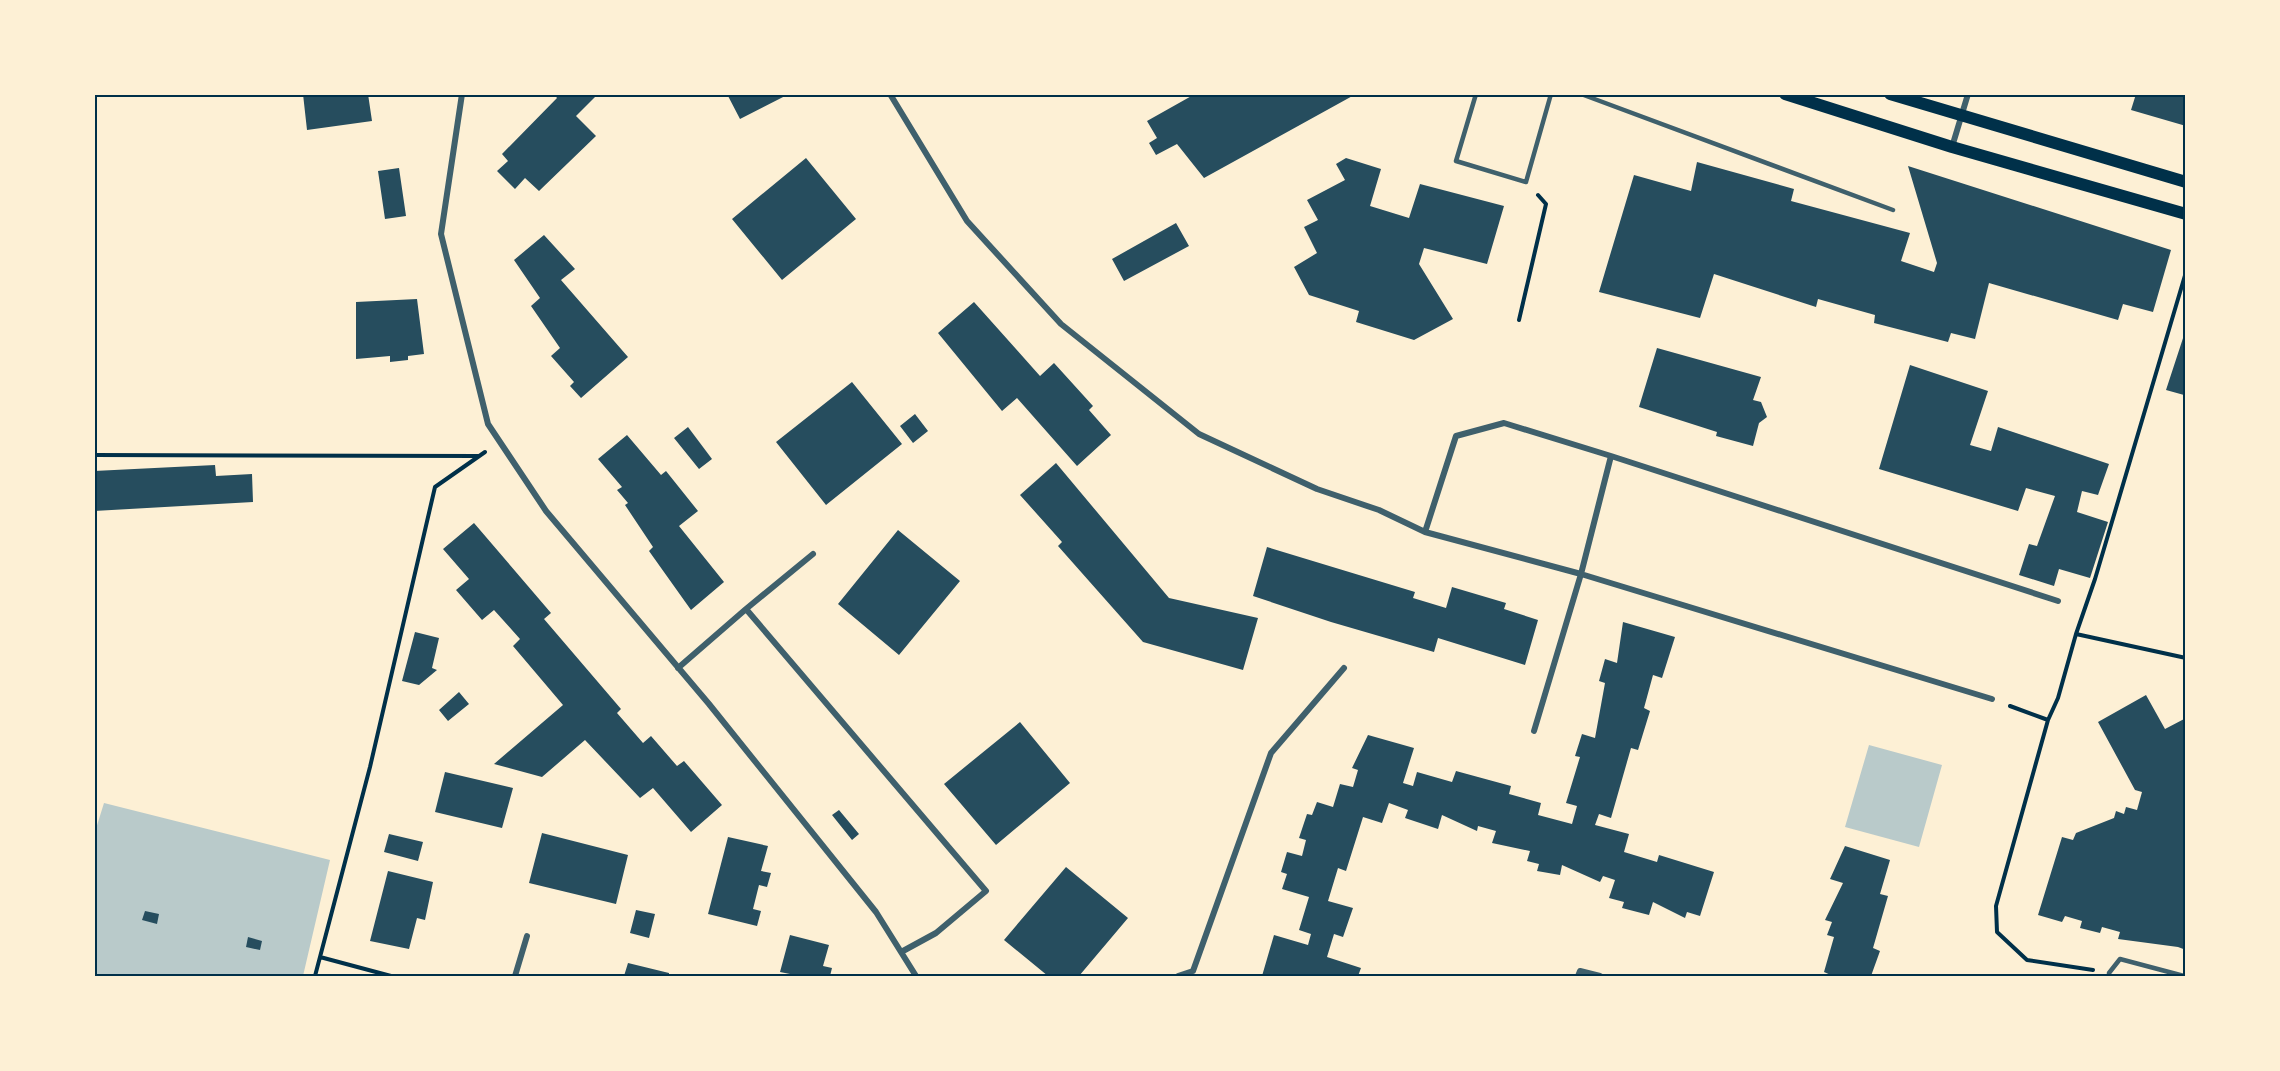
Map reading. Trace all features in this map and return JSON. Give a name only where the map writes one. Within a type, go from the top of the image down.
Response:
[{"type":"main road","points":[[1785,94],[1952,147],[2186,214]]},
{"type":"main road","points":[[1890,94],[2186,182]]},
{"type":"street","points":[[462,94],[441,234],[488,424],[546,511],[678,668],[876,912],[903,951],[916,976]]},
{"type":"street","points":[[890,94],[968,221],[1060,324],[1199,434],[1317,489],[1379,510],[1425,532],[1581,574],[1992,699]]},
{"type":"street","points":[[1952,147],[1968,94]]},
{"type":"street","points":[[1425,532],[1456,436],[1504,423],[2058,601]]},
{"type":"street","points":[[1534,731],[1581,574],[1611,456]]},
{"type":"street","points":[[678,668],[813,554]]},
{"type":"street","points":[[746,609],[986,891],[936,933],[903,951]]},
{"type":"street","points":[[1178,976],[1193,971],[1270,753],[1344,668]]},
{"type":"street","points":[[515,976],[527,936]]},
{"type":"street","points":[[1578,976],[1580,971],[1600,976]]},
{"type":"lane","points":[[1476,94],[1456,161],[1526,182],[1551,94]]},
{"type":"lane","points":[[1581,94],[1893,210]]},
{"type":"lane","points":[[2109,975],[2120,959],[2184,976]]},
{"type":"path","points":[[1519,320],[1546,204],[1526,182]]},
{"type":"path","points":[[2109,975],[2059,963],[2027,960],[1997,932],[1996,906],[2048,720],[2058,698],[2076,634],[2095,579],[2186,272]]},
{"type":"path","points":[[315,976],[370,767],[435,487],[500,441]]},
{"type":"path","points":[[94,455],[479,456]]},
{"type":"path","points":[[2076,634],[2186,658]]},
{"type":"path","points":[[1992,699],[2048,720]]},
{"type":"path","points":[[320,957],[391,976]]},
{"type":"shaded area","points":[[1869,745],[1942,765],[1919,847],[1845,827]]},
{"type":"shaded area","points":[[104,803],[330,860],[303,976],[95,976],[94,835]]},
{"type":"building","points":[[303,94],[368,94],[372,121],[307,130]]},
{"type":"building","points":[[554,94],[598,94],[576,116],[596,136],[539,191],[525,178],[515,189],[497,171],[508,161],[502,154],[557,98]]},
{"type":"building","points":[[727,94],[789,94],[740,119]]},
{"type":"building","points":[[1195,94],[1356,94],[1204,178],[1177,144],[1156,155],[1149,143],[1157,138],[1147,121]]},
{"type":"building","points":[[2136,94],[2186,94],[2186,126],[2131,110]]},
{"type":"building","points":[[806,158],[856,219],[782,280],[732,219]]},
{"type":"building","points":[[1346,158],[1381,169],[1370,206],[1409,218],[1420,184],[1504,206],[1487,264],[1424,248],[1419,264],[1453,319],[1414,340],[1356,322],[1359,311],[1309,295],[1294,267],[1317,253],[1304,227],[1318,220],[1307,200],[1345,180],[1336,164]]},
{"type":"building","points":[[1697,162],[1794,189],[1791,201],[1910,233],[1901,261],[1934,272],[1937,263],[1908,166],[2171,250],[2153,312],[2123,304],[2118,320],[1989,283],[1975,339],[1951,333],[1948,342],[1874,323],[1875,315],[1818,299],[1816,307],[1714,274],[1700,318],[1599,292],[1634,175],[1691,191]]},
{"type":"building","points":[[399,168],[406,216],[385,219],[378,171]]},
{"type":"building","points":[[1176,223],[1189,246],[1124,281],[1112,259]]},
{"type":"building","points":[[544,235],[575,269],[561,280],[628,357],[581,398],[570,386],[574,382],[551,356],[560,348],[531,306],[540,298],[514,260]]},
{"type":"building","points":[[417,299],[424,354],[408,356],[408,360],[390,362],[390,356],[356,359],[356,302]]},
{"type":"building","points":[[974,302],[1040,376],[1054,363],[1093,406],[1089,410],[1111,435],[1077,466],[1017,398],[1002,411],[938,333]]},
{"type":"building","points":[[2185,332],[2186,389],[2184,395],[2166,390]]},
{"type":"building","points":[[1657,348],[1761,377],[1753,400],[1761,402],[1767,417],[1759,423],[1753,446],[1716,436],[1717,432],[1639,407]]},
{"type":"building","points":[[1910,365],[1988,391],[1970,445],[1991,451],[1998,427],[2109,464],[2098,495],[2082,491],[2077,512],[2108,522],[2090,578],[2059,569],[2054,586],[2019,575],[2029,544],[2037,546],[2055,496],[2026,488],[2018,511],[1879,469]]},
{"type":"building","points":[[852,382],[902,444],[826,505],[776,442]]},
{"type":"building","points":[[915,414],[928,431],[913,443],[900,426]]},
{"type":"building","points":[[688,427],[712,459],[699,469],[674,438]]},
{"type":"building","points":[[627,435],[661,475],[666,471],[698,511],[679,526],[724,582],[691,610],[649,551],[653,547],[625,505],[628,503],[617,490],[622,487],[598,459]]},
{"type":"building","points":[[1056,463],[1169,598],[1258,618],[1243,670],[1143,642],[1058,546],[1062,542],[1020,495]]},
{"type":"building","points":[[215,465],[216,476],[252,474],[253,502],[94,511],[94,471]]},
{"type":"building","points":[[474,523],[551,613],[544,619],[621,709],[617,713],[643,743],[651,736],[677,766],[684,761],[722,805],[691,832],[653,788],[640,798],[585,740],[542,777],[494,764],[563,705],[513,646],[520,639],[494,610],[482,620],[456,590],[469,579],[443,549]]},
{"type":"building","points":[[898,530],[960,581],[899,655],[838,604]]},
{"type":"building","points":[[1267,547],[1415,592],[1413,598],[1446,608],[1452,587],[1506,603],[1504,609],[1538,620],[1525,665],[1438,638],[1434,652],[1253,596]]},
{"type":"building","points":[[1623,622],[1675,637],[1662,678],[1653,675],[1644,708],[1650,711],[1638,750],[1631,748],[1611,818],[1599,814],[1595,825],[1629,834],[1624,852],[1657,862],[1659,855],[1714,872],[1700,916],[1687,912],[1685,918],[1653,902],[1649,915],[1622,908],[1624,902],[1609,898],[1615,880],[1603,876],[1600,882],[1562,865],[1560,875],[1537,871],[1539,864],[1527,861],[1530,851],[1492,843],[1496,831],[1478,826],[1477,831],[1442,815],[1438,829],[1405,818],[1408,810],[1389,803],[1382,823],[1363,817],[1346,871],[1338,868],[1328,901],[1353,908],[1343,937],[1334,934],[1327,957],[1361,968],[1358,976],[1262,976],[1274,935],[1308,945],[1311,934],[1299,930],[1309,897],[1282,889],[1287,874],[1281,872],[1287,852],[1302,856],[1306,840],[1299,838],[1307,814],[1312,815],[1317,802],[1333,807],[1340,784],[1353,787],[1358,770],[1352,768],[1368,735],[1414,748],[1403,783],[1413,786],[1417,772],[1452,782],[1456,771],[1511,786],[1509,794],[1541,803],[1538,815],[1572,824],[1577,806],[1566,803],[1580,757],[1575,756],[1582,734],[1595,738],[1605,683],[1599,681],[1605,659],[1617,663]]},
{"type":"building","points":[[415,632],[439,638],[432,668],[437,670],[419,685],[402,681]]},
{"type":"building","points":[[459,692],[469,704],[448,721],[439,710]]},
{"type":"building","points":[[2146,695],[2165,729],[2186,718],[2186,950],[2118,939],[2120,932],[2102,927],[2100,933],[2080,928],[2082,921],[2065,916],[2062,922],[2038,915],[2062,837],[2073,840],[2076,833],[2114,818],[2116,811],[2124,814],[2126,807],[2137,810],[2142,792],[2135,790],[2098,722]]},
{"type":"building","points":[[1020,722],[1070,783],[996,845],[944,784]]},
{"type":"building","points":[[445,772],[513,788],[502,828],[435,812]]},
{"type":"building","points":[[839,810],[859,834],[852,840],[832,815]]},
{"type":"building","points":[[542,833],[628,855],[616,904],[529,883]]},
{"type":"building","points":[[389,834],[423,842],[418,861],[384,852]]},
{"type":"building","points":[[728,837],[768,846],[761,871],[771,873],[767,887],[759,885],[753,909],[761,911],[757,926],[708,914]]},
{"type":"building","points":[[1845,846],[1890,860],[1880,894],[1888,896],[1873,948],[1880,951],[1871,976],[1833,976],[1824,972],[1834,937],[1827,935],[1832,922],[1825,920],[1843,883],[1830,879]]},
{"type":"building","points":[[1066,867],[1128,918],[1079,976],[1048,976],[1004,940]]},
{"type":"building","points":[[388,871],[433,882],[425,920],[417,918],[409,949],[370,941]]},
{"type":"building","points":[[636,910],[655,914],[649,938],[630,933]]},
{"type":"building","points":[[145,911],[159,914],[157,924],[142,920]]},
{"type":"building","points":[[790,935],[829,945],[823,966],[832,968],[830,976],[800,976],[780,972]]},
{"type":"building","points":[[248,937],[262,941],[260,950],[246,947]]},
{"type":"building","points":[[628,963],[669,973],[669,976],[624,976]]}]
